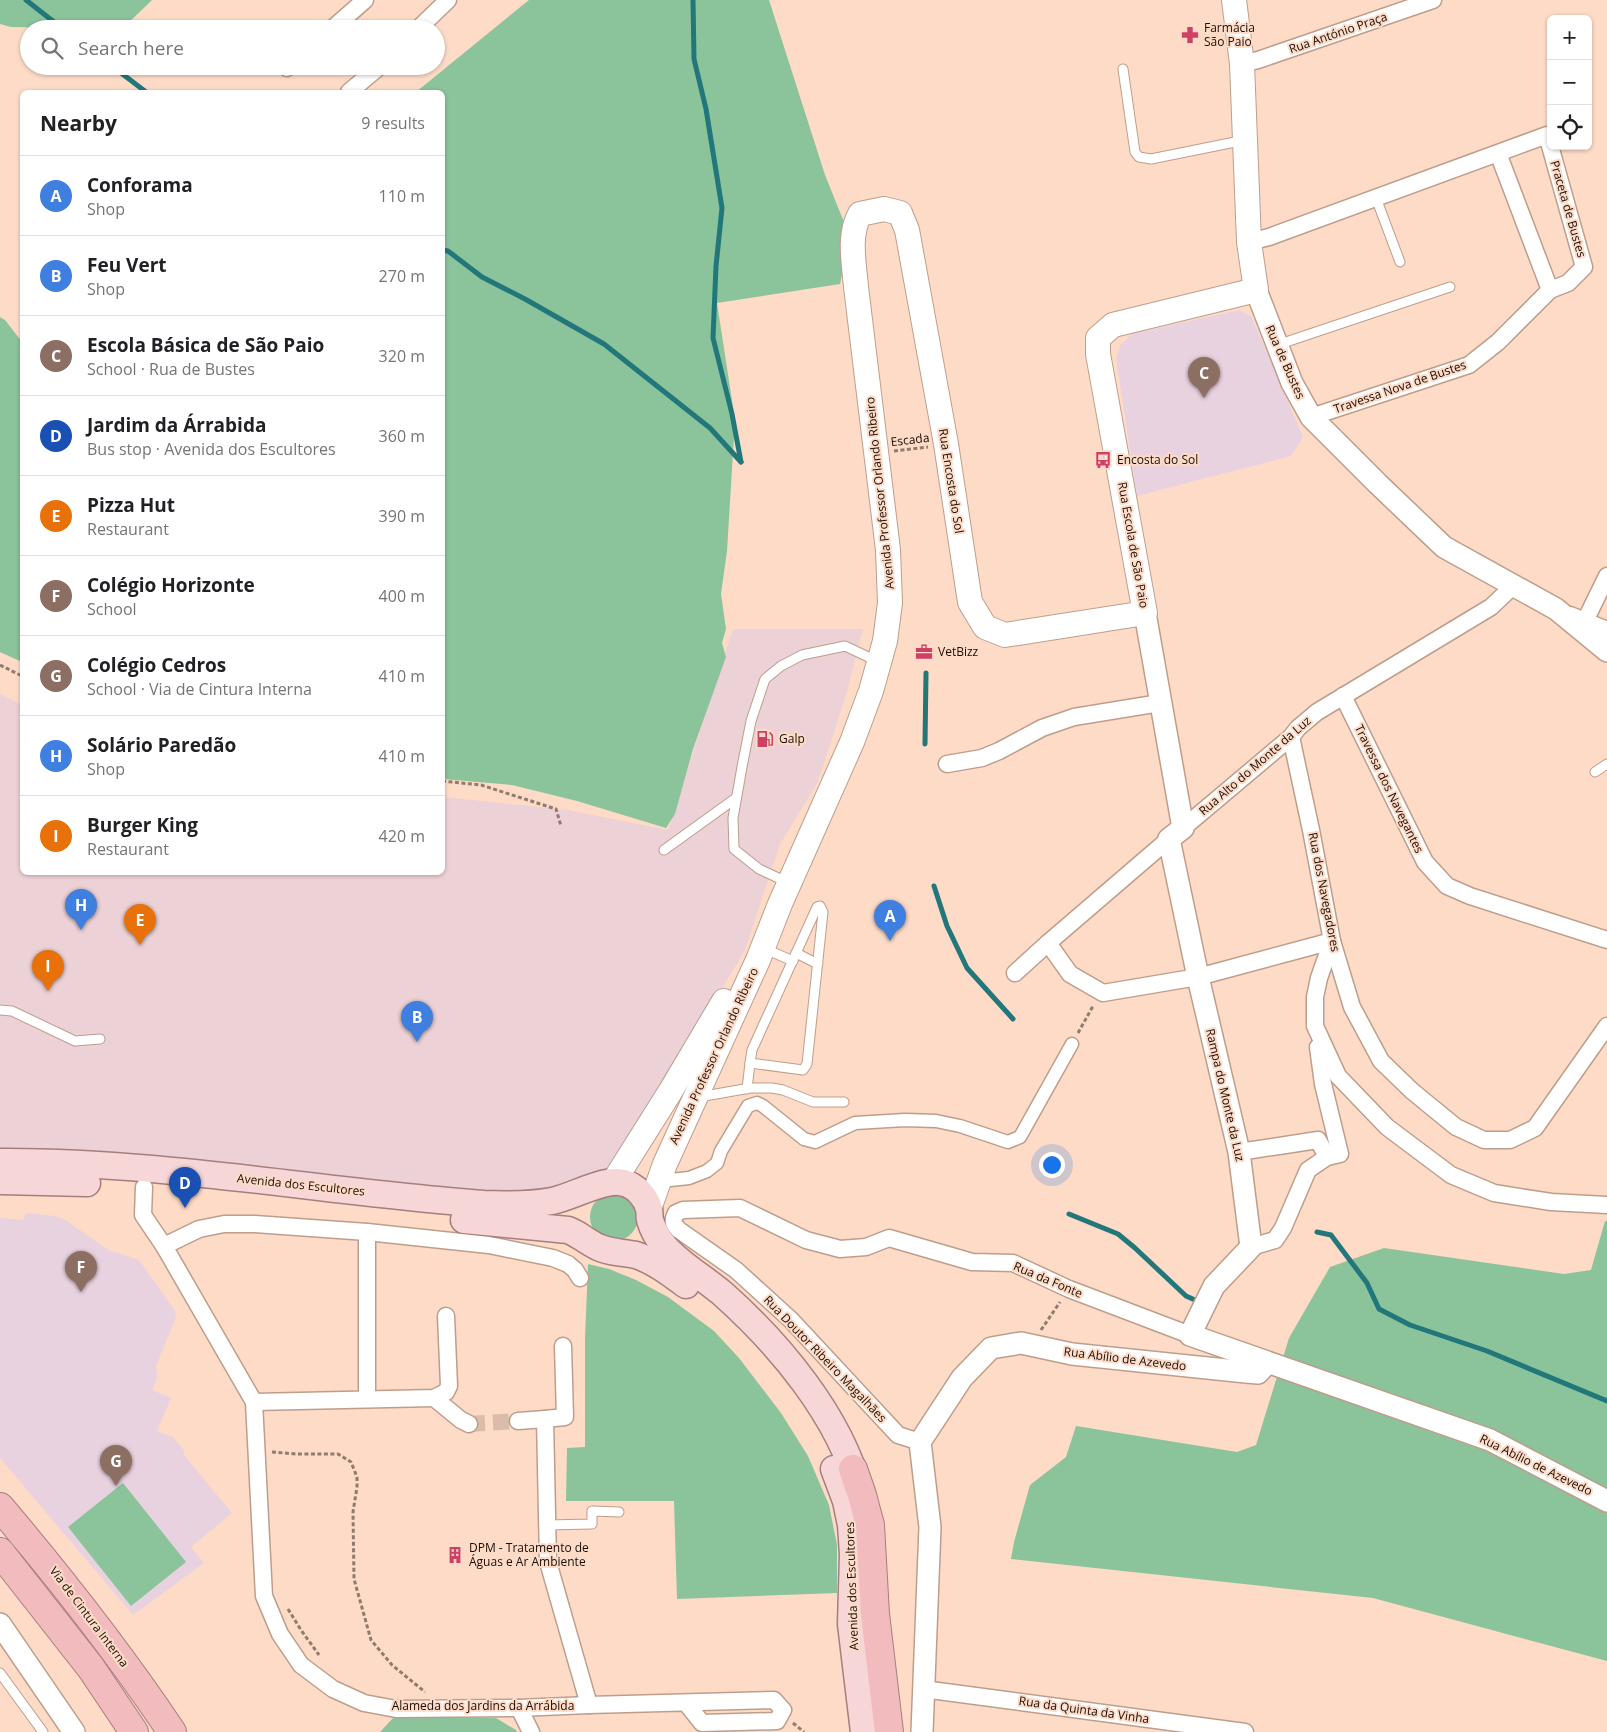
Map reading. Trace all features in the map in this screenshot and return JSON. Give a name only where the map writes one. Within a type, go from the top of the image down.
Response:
[{"type":"highway","points":[[852,1469],[862,1495],[870,1525],[874,1614],[889,1732]]},
{"type":"highway","name":"Via de Cintura Interna","points":[[0,1507],[57,1575],[96,1626],[172,1732]]},
{"type":"highway","points":[[0,1552],[91,1668],[134,1732]]},
{"type":"main road","name":"Rua de Bustes","points":[[1234,0],[1242,64],[1249,242],[1256,290]]},
{"type":"main road","name":"Rua Encosta do Sol","points":[[860,214],[884,209],[900,212],[907,230],[946,444],[970,602],[985,626],[1005,634],[1145,613]]},
{"type":"main road","name":"Avenida Professor Orlando Ribeiro","points":[[649,1214],[659,1177],[764,948],[784,893],[852,742],[880,663],[888,622],[890,586],[888,550],[854,264],[853,234],[860,214]]},
{"type":"main road","name":"Rua Escola de São Paio","points":[[1145,613],[1100,364],[1098,338],[1113,325],[1256,290]]},
{"type":"main road","name":"Avenida Professor Orlando Ribeiro","points":[[606,1183],[688,1062],[784,893]]},
{"type":"main road","name":"Avenida dos Escultores","points":[[0,1162],[46,1162],[139,1169],[484,1204],[545,1202],[568,1197],[606,1183],[626,1183],[636,1189],[644,1198],[659,1240],[669,1252],[722,1294],[760,1329],[777,1349],[828,1420],[852,1469],[862,1499],[865,1524],[866,1563],[863,1609],[865,1644],[877,1732]]},
{"type":"main road","name":"Avenida dos Escultores","points":[[0,1181],[74,1182],[230,1194],[558,1228],[578,1234],[602,1249],[636,1256],[653,1263],[686,1285],[720,1314],[754,1348],[796,1401],[823,1445],[842,1490],[851,1525],[853,1554],[851,1624],[864,1732]]},
{"type":"main road","points":[[606,1183],[592,1189],[584,1198],[580,1208],[579,1219],[582,1230],[602,1249],[629,1248],[638,1242],[646,1232],[649,1214]]},
{"type":"street","points":[[343,20],[366,0]]},
{"type":"street","points":[[427,20],[448,0]]},
{"type":"street","name":"Rua António Praça","points":[[1242,64],[1434,0]]},
{"type":"street","points":[[352,90],[370,75]]},
{"type":"street","name":"Praceta de Bustes","points":[[1249,242],[1269,237],[1547,135],[1584,267],[1568,282],[1550,290]]},
{"type":"street","points":[[1498,153],[1550,290]]},
{"type":"street","name":"Rua de Bustes","points":[[1256,290],[1276,346],[1292,383],[1311,417],[1377,484],[1444,547],[1556,609],[1607,630]]},
{"type":"street","name":"Travessa Nova de Bustes","points":[[1311,417],[1469,365],[1498,342],[1550,290]]},
{"type":"street","points":[[1585,621],[1607,576]]},
{"type":"street","name":"Rua Alto do Monte da Luz","points":[[1015,973],[1176,833],[1291,737],[1298,728],[1317,712],[1490,607],[1513,586]]},
{"type":"street","points":[[1556,609],[1607,651]]},
{"type":"street","name":"Rua Escola de São Paio","points":[[1145,613],[1160,703],[1176,833]]},
{"type":"street","name":"Travessa dos Navegantes","points":[[1343,696],[1425,862],[1447,886],[1470,896],[1607,940]]},
{"type":"street","points":[[947,764],[982,758],[1042,728],[1074,718],[1160,703]]},
{"type":"street","name":"Rua dos Navegadores","points":[[1291,737],[1332,941],[1352,1007],[1381,1061],[1412,1091],[1456,1127],[1484,1140],[1510,1140],[1535,1128],[1607,1026]]},
{"type":"street","name":"Rampa do Monte da Luz","points":[[1176,833],[1198,977],[1239,1152],[1251,1247]]},
{"type":"street","points":[[1048,943],[1070,974],[1103,993],[1198,977],[1332,941]]},
{"type":"street","points":[[1190,1335],[1214,1286],[1251,1247],[1275,1240],[1283,1228],[1308,1170],[1327,1157],[1340,1154],[1323,1084],[1315,1026],[1314,998],[1332,941]]},
{"type":"street","points":[[1315,1026],[1338,1076],[1387,1127],[1451,1175],[1494,1192],[1551,1202],[1607,1205]]},
{"type":"street","points":[[659,1177],[670,1180],[689,1178],[707,1171],[717,1163],[721,1151],[748,1106],[757,1103],[804,1139],[815,1142],[855,1123],[905,1120],[936,1121],[1008,1142],[1015,1140],[1020,1138],[1072,1044]]},
{"type":"street","points":[[1239,1152],[1318,1140],[1327,1157]]},
{"type":"street","name":"Alameda dos Jardins da Arrábida","points":[[144,1187],[143,1215],[164,1246],[254,1402],[264,1596],[280,1634],[301,1665],[333,1689],[364,1703],[396,1708],[519,1708],[589,1704],[774,1700],[783,1710],[776,1721],[702,1723],[686,1703]]},
{"type":"street","name":"Rua da Fonte","points":[[740,1208],[806,1240],[840,1249],[866,1247],[890,1238],[972,1262],[1013,1263],[1069,1289],[1267,1363]]},
{"type":"street","name":"Rua Doutor Ribeiro Magalhães","points":[[740,1208],[683,1210],[676,1213],[673,1219],[674,1225],[736,1270],[791,1320],[898,1435],[920,1442]]},
{"type":"street","points":[[164,1246],[198,1228],[224,1224],[255,1224],[367,1232],[489,1245],[553,1258],[568,1264],[576,1270],[580,1278]]},
{"type":"street","points":[[367,1232],[367,1400]]},
{"type":"street","points":[[254,1402],[434,1398],[446,1392],[449,1386],[446,1316]]},
{"type":"street","name":"Rua Abílio de Azevedo","points":[[920,1442],[962,1378],[991,1348],[1021,1342],[1072,1354],[1258,1373],[1267,1363],[1490,1440],[1607,1501]]},
{"type":"street","points":[[518,1421],[565,1417],[563,1346]]},
{"type":"street","points":[[434,1398],[461,1420],[469,1424]]},
{"type":"street","name":"Alameda dos Jardins da Arrábida","points":[[545,1418],[548,1562],[589,1704]]},
{"type":"street","points":[[920,1442],[930,1527],[922,1732]]},
{"type":"street","points":[[0,1624],[74,1732]]},
{"type":"street","name":"Rua da Quinta da Vinha","points":[[923,1689],[1245,1732]]},
{"type":"street","points":[[519,1708],[531,1732]]},
{"type":"lane","points":[[1123,68],[1135,152],[1140,157],[1151,159],[1245,140]]},
{"type":"lane","points":[[1376,198],[1400,262]]},
{"type":"lane","points":[[1276,346],[1450,287]]},
{"type":"lane","points":[[784,893],[759,869],[734,849],[733,818],[736,798],[751,721],[765,679],[781,666],[802,655],[845,646],[880,663]]},
{"type":"lane","points":[[1595,772],[1607,764]]},
{"type":"lane","points":[[664,850],[736,798]]},
{"type":"lane","points":[[747,1089],[750,1054],[817,907],[821,906],[823,912],[808,1064],[802,1070],[750,1063]]},
{"type":"lane","points":[[764,948],[818,964]]},
{"type":"lane","points":[[0,1010],[12,1010],[75,1040],[100,1039]]},
{"type":"lane","points":[[694,1098],[747,1089],[772,1088],[783,1090],[813,1102],[844,1102]]},
{"type":"lane","points":[[548,1525],[592,1524],[592,1511],[619,1512]]},
{"type":"lane","points":[[0,1673],[43,1732]]},
{"type":"path","name":"Escada","points":[[877,453],[946,444]]},
{"type":"path","points":[[0,665],[20,675]]},
{"type":"path","points":[[445,781],[481,785],[556,809],[561,826]]},
{"type":"path","points":[[1072,1044],[1101,992]]},
{"type":"path","points":[[1030,1345],[1069,1289]]},
{"type":"path","points":[[257,1450],[296,1454],[338,1454],[351,1462],[357,1477],[353,1512],[354,1579],[371,1640],[392,1665],[444,1708]]},
{"type":"path","points":[[286,1604],[301,1630],[319,1655]]},
{"type":"shaded area","points":[[1239,310],[1251,316],[1303,437],[1291,456],[1137,496],[1116,358],[1121,344],[1132,334]]},
{"type":"shaded area","points":[[733,629],[863,629],[846,695],[818,782],[780,844],[745,950],[611,1175],[531,1200],[0,1158],[0,694],[20,704],[20,875],[445,875],[445,797],[567,810],[668,830]]},
{"type":"shaded area","points":[[26,1213],[64,1219],[108,1250],[137,1259],[175,1311],[176,1317],[156,1366],[157,1378],[152,1390],[171,1398],[157,1431],[173,1437],[185,1452],[183,1454],[232,1513],[191,1547],[204,1563],[133,1615],[0,1458],[0,1218],[23,1220]]},
{"type":"green space","points":[[0,0],[152,0],[131,20],[20,20],[20,27],[0,24]]},
{"type":"green space","points":[[529,0],[769,0],[825,175],[850,237],[840,284],[717,303],[735,420],[727,551],[721,594],[726,629],[722,643],[726,657],[693,749],[675,814],[666,828],[577,801],[512,785],[445,779],[445,90],[418,90],[437,75],[445,75],[445,68]]},
{"type":"green space","points":[[0,317],[5,320],[20,339],[20,661],[0,652]]},
{"type":"green space","points":[[614,1193],[623,1195],[631,1200],[636,1208],[638,1217],[636,1226],[631,1234],[623,1239],[614,1241],[605,1239],[597,1234],[592,1226],[590,1217],[592,1208],[597,1200],[605,1195]]},
{"type":"green space","points":[[1605,1221],[1607,1221],[1607,1661],[1373,1598],[1011,1559],[1030,1485],[1066,1457],[1076,1426],[1237,1452],[1256,1445],[1289,1338],[1330,1267],[1384,1248],[1564,1274],[1591,1270]]},
{"type":"green space","points":[[588,1264],[609,1269],[636,1280],[668,1297],[714,1331],[739,1358],[781,1413],[808,1456],[829,1505],[837,1545],[837,1593],[677,1599],[674,1501],[566,1501],[567,1448],[585,1447],[585,1339]]},
{"type":"green space","points":[[123,1483],[186,1562],[131,1606],[68,1527]]},
{"type":"green space","points":[[394,1717],[496,1718],[517,1732],[380,1732]]},
{"type":"waterway","points":[[26,0],[52,20]]},
{"type":"waterway","points":[[693,0],[694,59],[706,109],[722,208],[716,266],[713,338],[732,414],[741,462]]},
{"type":"waterway","points":[[124,75],[143,90]]},
{"type":"waterway","points":[[445,250],[482,277],[604,344],[710,428],[741,462]]},
{"type":"waterway","points":[[925,744],[926,673]]},
{"type":"waterway","points":[[934,886],[947,926],[967,968],[1013,1019]]},
{"type":"waterway","points":[[1069,1214],[1118,1234],[1186,1296],[1195,1300]]},
{"type":"waterway","points":[[1317,1232],[1331,1235],[1367,1283],[1379,1309],[1410,1325],[1487,1351],[1607,1401]]},
{"type":"tunnel","points":[[469,1424],[518,1421]]},
{"type":"place","name":"Farmácia São Paio","points":[[1190,35]]},
{"type":"place","name":"Escola Básica de São Paio","points":[[1204,398]]},
{"type":"place","name":"Encosta do Sol","points":[[1103,460]]},
{"type":"place","name":"VetBizz","points":[[924,652]]},
{"type":"place","name":"Galp","points":[[765,739]]},
{"type":"place","name":"Solário Paredão","points":[[81,930]]},
{"type":"place","name":"Conforama","points":[[890,941]]},
{"type":"place","name":"Pizza Hut","points":[[140,945]]},
{"type":"place","name":"Burger King","points":[[48,991]]},
{"type":"place","name":"Feu Vert","points":[[417,1042]]},
{"type":"place","name":"Jardim da Árrabida","points":[[185,1208]]},
{"type":"place","name":"Colégio Horizonte","points":[[81,1292]]},
{"type":"place","name":"Colégio Cedros","points":[[116,1486]]},
{"type":"place","name":"DPM - Tratamento de Águas e Ar Ambiente","points":[[455,1555]]}]
